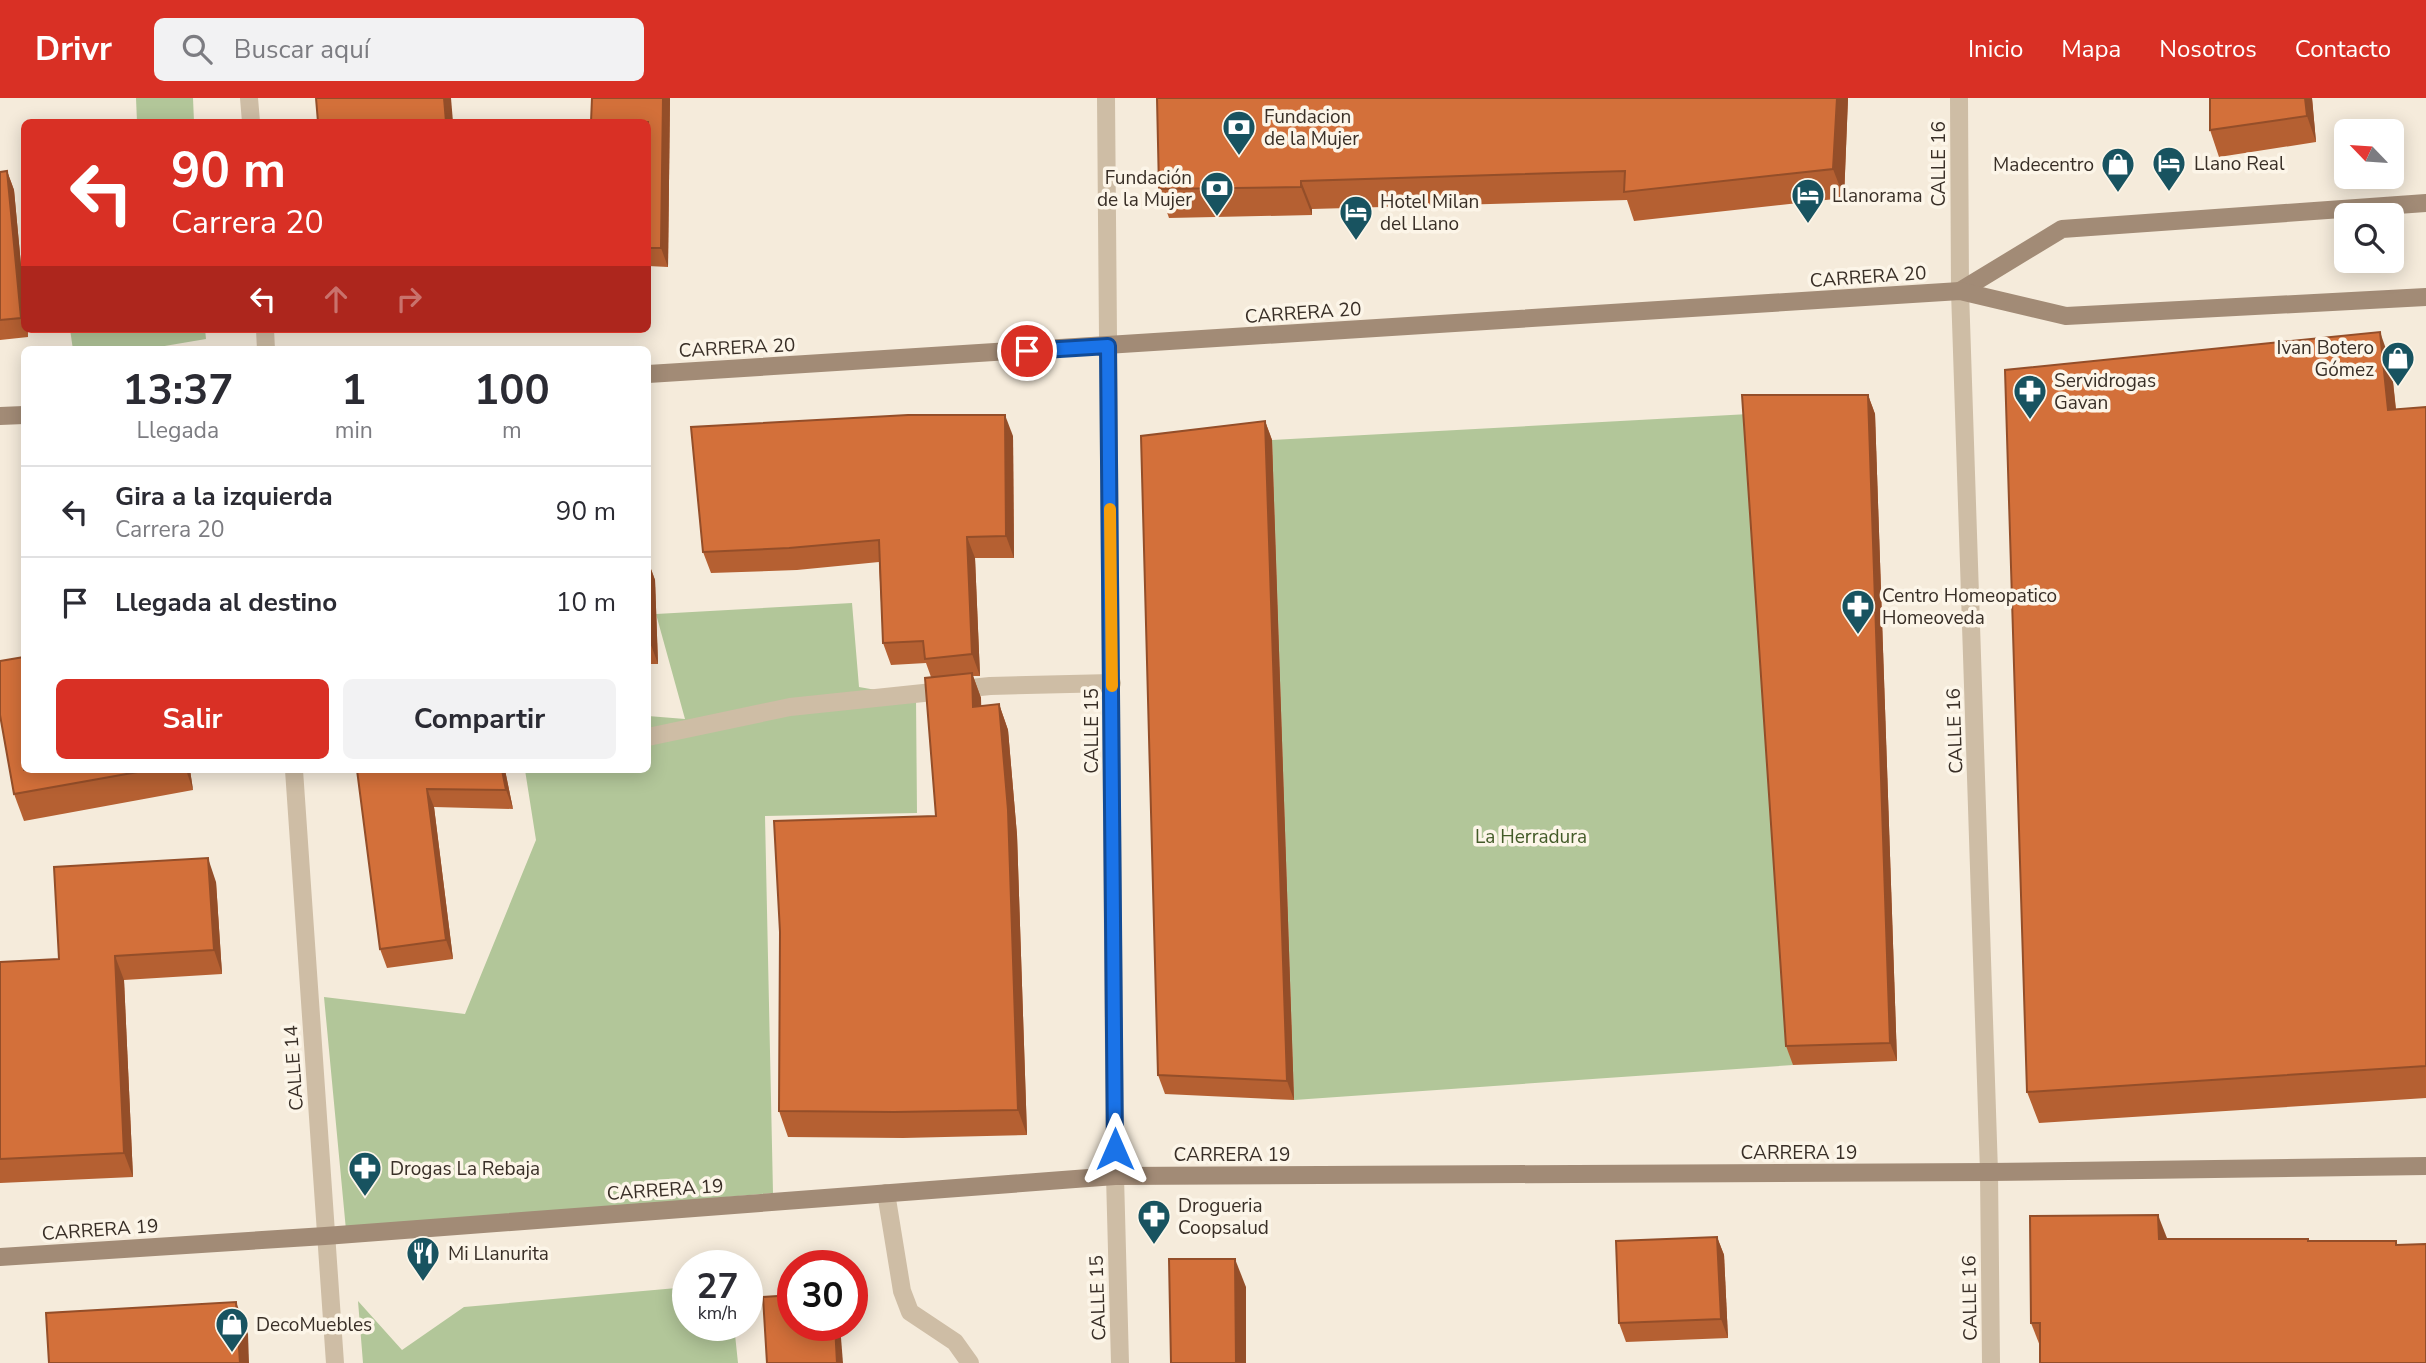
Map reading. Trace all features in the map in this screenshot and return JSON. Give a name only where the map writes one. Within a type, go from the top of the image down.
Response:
[{"type":"main road","name":"CARRERA 20","points":[[1960,290],[2062,229],[2426,202]]},
{"type":"main road","name":"CARRERA 20","points":[[651,374],[1960,290],[2066,316],[2426,297]]},
{"type":"main road","points":[[0,416],[21,415]]},
{"type":"main road","name":"CARRERA 19","points":[[0,1257],[325,1236],[1115,1176],[1989,1172],[2426,1166]]},
{"type":"street","points":[[249,98],[251,119]]},
{"type":"street","name":"CALLE 15","points":[[1106,98],[1115,1176],[1120,1363]]},
{"type":"street","name":"CALLE 16","points":[[1959,98],[1960,290],[1989,1172],[1992,1363]]},
{"type":"street","points":[[651,736],[790,707],[990,686],[1112,683]]},
{"type":"street","name":"CALLE 14","points":[[294,773],[335,1363]]},
{"type":"street","points":[[886,1193],[902,1291],[910,1312],[955,1342],[970,1363]]},
{"type":"green space","points":[[136,98],[193,98],[194,119],[137,119]]},
{"type":"green space","points":[[71,333],[205,333],[206,339],[165,346],[72,346]]},
{"type":"green space","name":"La Herradura","points":[[1749,414],[1793,1065],[1294,1100],[1272,440]]},
{"type":"green space","points":[[852,603],[859,687],[916,697],[917,813],[765,816],[773,1193],[346,1230],[324,997],[465,1014],[536,840],[525,773],[651,773],[651,716],[685,719],[656,614]]},
{"type":"green space","points":[[672,1288],[672,1341],[736,1341],[738,1363],[363,1363],[358,1301],[402,1350],[464,1307]]},
{"type":"building","points":[[316,98],[444,98],[446,119],[318,119]]},
{"type":"building","points":[[592,98],[663,98],[661,248],[651,248],[651,119],[591,119]]},
{"type":"building","points":[[1157,98],[1837,98],[1833,169],[1624,192],[1625,171],[1301,181],[1301,187],[1159,189]]},
{"type":"building","points":[[2210,98],[2305,98],[2307,116],[2210,130]]},
{"type":"building","points":[[7,171],[21,318],[0,320],[0,172]]},
{"type":"building","points":[[2380,332],[2388,410],[2426,407],[2426,1066],[2027,1092],[2005,370]]},
{"type":"building","points":[[1742,395],[1868,395],[1890,1043],[1786,1046]]},
{"type":"building","points":[[908,415],[1005,415],[1006,536],[967,537],[972,654],[925,659],[923,641],[883,643],[879,540],[703,552],[691,427]]},
{"type":"building","points":[[1265,421],[1287,1081],[1158,1075],[1141,436]]},
{"type":"building","points":[[21,658],[21,773],[132,773],[14,794],[0,715],[0,661]]},
{"type":"building","points":[[972,673],[973,707],[999,704],[1008,810],[1018,1110],[779,1111],[780,932],[774,821],[936,816],[925,678]]},
{"type":"building","points":[[357,773],[503,773],[506,790],[427,789],[446,940],[380,949]]},
{"type":"building","points":[[208,858],[214,950],[115,956],[124,1153],[0,1159],[0,962],[59,959],[54,867]]},
{"type":"building","points":[[2158,1215],[2159,1239],[2308,1239],[2396,1241],[2396,1245],[2426,1244],[2426,1363],[2040,1363],[2040,1323],[2031,1323],[2030,1216]]},
{"type":"building","points":[[1717,1237],[1721,1319],[1619,1323],[1616,1241]]},
{"type":"building","points":[[1169,1259],[1235,1259],[1236,1363],[1171,1363]]},
{"type":"building","points":[[777,1296],[777,1341],[836,1341],[837,1363],[767,1363],[763,1297]]},
{"type":"building","points":[[236,1302],[240,1363],[49,1363],[46,1313]]},
{"type":"slow traffic","points":[[1110,509],[1112,686]]},
{"type":"place","name":"Fundacion de la Mujer","points":[[1239,157]]},
{"type":"place","name":"Llano Real","points":[[2169,193]]},
{"type":"place","name":"Madecentro","points":[[2118,194]]},
{"type":"place","name":"Fundación de la Mujer","points":[[1217,218]]},
{"type":"place","name":"Llanorama","points":[[1808,225]]},
{"type":"place","name":"Hotel Milan del Llano","points":[[1356,242]]},
{"type":"place","name":"Ivan Botero Gómez","points":[[2398,388]]},
{"type":"place","name":"Servidrogas Gavan","points":[[2030,421]]},
{"type":"place","name":"Centro Homeopatico Homeoveda","points":[[1858,636]]},
{"type":"place","name":"Drogas La Rebaja","points":[[365,1198]]},
{"type":"place","name":"Drogueria Coopsalud","points":[[1154,1246]]},
{"type":"place","name":"Mi Llanurita","points":[[423,1283]]},
{"type":"place","name":"DecoMuebles","points":[[232,1354]]},
{"type":"route","points":[[1027,351],[1108,346],[1115,1149]]}]
